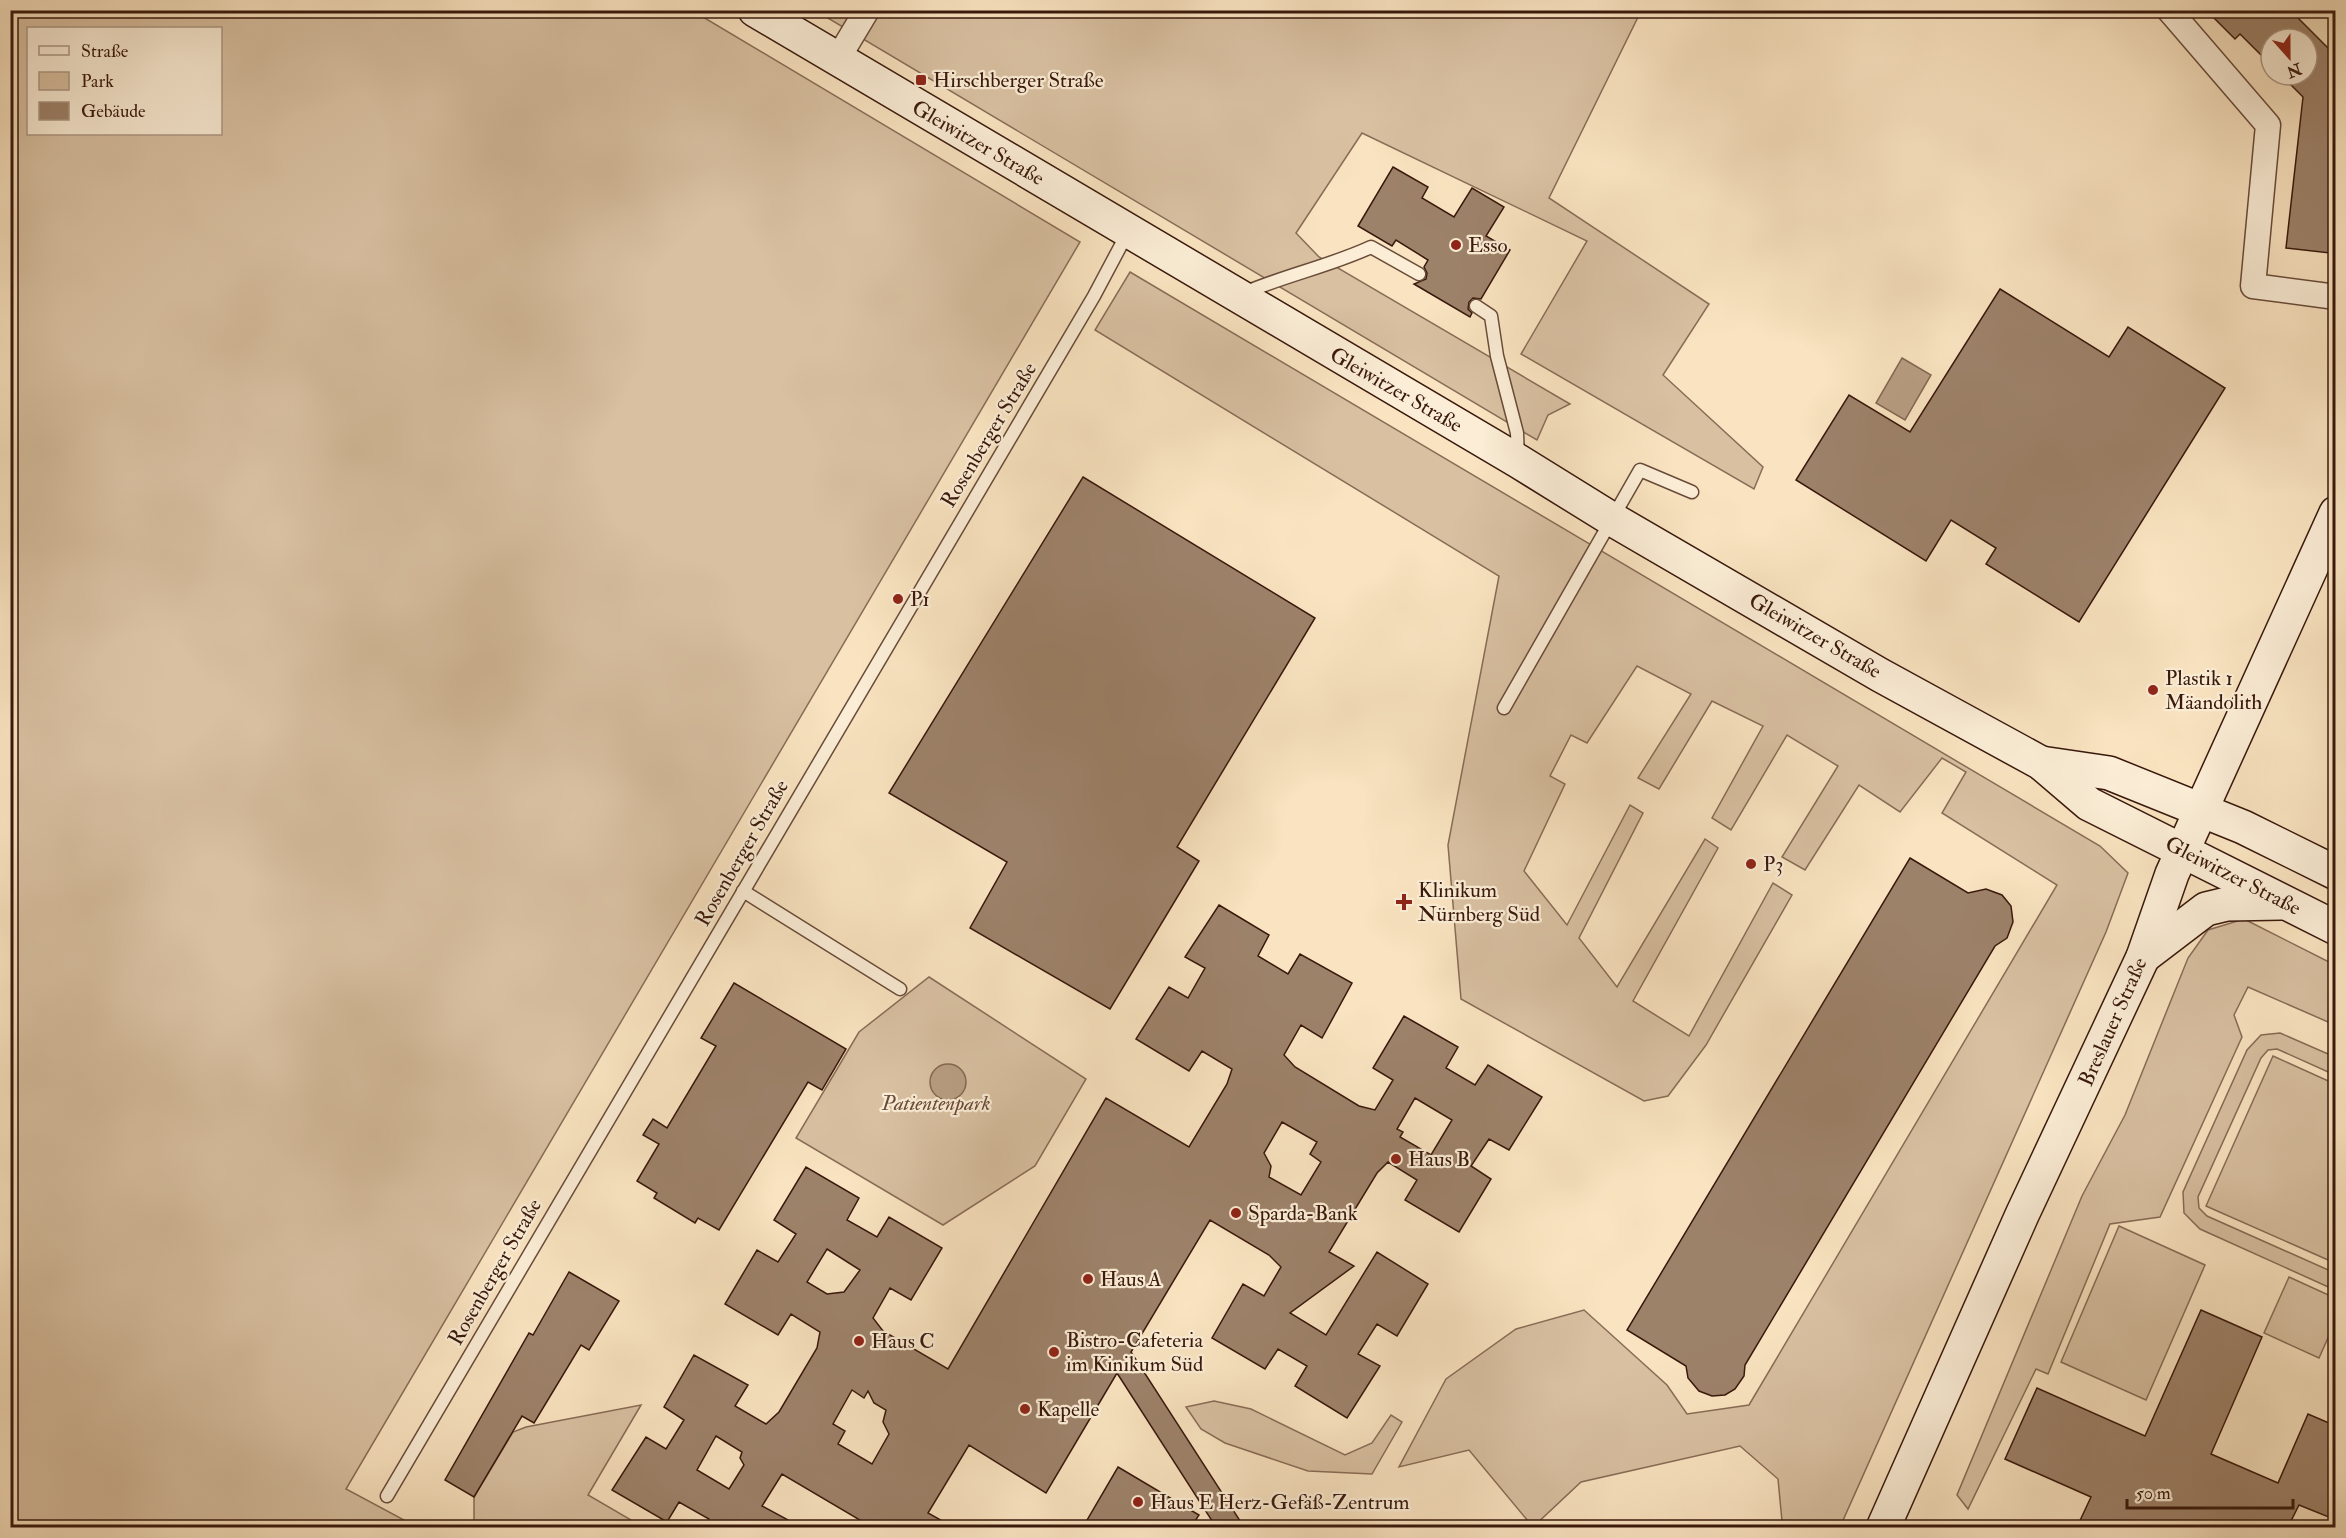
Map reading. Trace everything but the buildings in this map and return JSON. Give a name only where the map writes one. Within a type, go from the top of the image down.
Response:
[{"type":"main road","name":"Gleiwitzer Straße","points":[[755,10],[1518,461],[1610,518],[1971,727],[2041,764],[2090,804],[2336,928]]},
{"type":"main road","name":"Breslauer Straße","points":[[1883,1527],[2022,1215],[2143,957],[2182,851],[2336,513]]},
{"type":"main road","name":"Gleiwitzer Straße","points":[[2041,764],[2109,773],[2202,810],[2336,873]]},
{"type":"main road","points":[[2143,957],[2206,909],[2227,904],[2286,903]]},
{"type":"street","points":[[837,60],[867,10]]},
{"type":"street","points":[[2169,10],[2268,125],[2253,286],[2336,297]]},
{"type":"lane","name":"Rosenberger Straße","points":[[387,1496],[1094,296],[1129,231]]},
{"type":"lane","points":[[1237,296],[1290,275],[1338,262],[1371,247],[1419,274]]},
{"type":"lane","points":[[1476,306],[1491,316],[1497,356],[1520,448],[1518,461]]},
{"type":"lane","points":[[1504,708],[1610,518],[1640,470],[1692,492]]},
{"type":"lane","points":[[742,891],[900,989]]},
{"type":"green space","points":[[10,11],[693,11],[1080,242],[346,1489],[417,1527],[11,1527]]},
{"type":"green space","points":[[816,11],[1641,11],[1549,198],[1709,304],[1663,375],[1763,467],[1754,489],[1521,354],[1587,241],[1362,133],[1296,233],[1319,257],[1570,404],[1548,415],[1537,440]]},
{"type":"green space","points":[[1130,272],[2100,846],[2128,873],[2106,932],[1840,1527],[1780,1527],[1782,1521],[1778,1479],[1740,1446],[1581,1482],[1533,1527],[1469,1450],[1399,1467],[1446,1379],[1516,1329],[1584,1310],[1667,1385],[1687,1414],[1749,1405],[2057,885],[1942,813],[1966,772],[1942,758],[1900,812],[1859,785],[1805,870],[1782,857],[1838,766],[1787,735],[1731,830],[1712,818],[1763,726],[1712,701],[1659,789],[1638,778],[1691,694],[1637,666],[1587,743],[1571,735],[1550,776],[1565,784],[1524,871],[1567,925],[1630,805],[1643,813],[1579,938],[1617,987],[1705,839],[1718,848],[1633,1001],[1689,1036],[1773,883],[1792,895],[1706,1045],[1668,1096],[1644,1101],[1461,999],[1448,845],[1499,576],[1095,330]]},
{"type":"green space","points":[[2244,919],[2335,965],[2335,1025],[2248,987],[2234,1015],[2242,1037],[2160,1217],[2110,1224],[2048,1374],[2036,1369],[1968,1509],[1957,1495],[2082,1196],[2125,1115],[2188,958],[2208,930]]},
{"type":"green space","name":"Patientenpark","points":[[929,977],[1086,1079],[1035,1166],[943,1225],[796,1138],[859,1032]]},
{"type":"green space","points":[[2280,1033],[2335,1057],[2335,1075],[2277,1049],[2268,1050],[2261,1058],[2198,1197],[2199,1208],[2207,1216],[2335,1273],[2335,1290],[2200,1229],[2184,1213],[2183,1192],[2247,1050],[2261,1035]]},
{"type":"green space","points":[[2273,1056],[2335,1084],[2335,1263],[2206,1206]]},
{"type":"green space","points":[[2119,1226],[2205,1265],[2146,1400],[2061,1362]]},
{"type":"green space","points":[[2289,1277],[2335,1298],[2335,1322],[2319,1358],[2264,1333]]},
{"type":"green space","points":[[1214,1401],[1251,1409],[1345,1455],[1372,1443],[1391,1415],[1402,1422],[1372,1474],[1308,1471],[1225,1443],[1201,1429],[1186,1407]]},
{"type":"green space","points":[[641,1405],[588,1495],[643,1527],[474,1527],[474,1497],[513,1432],[526,1427]]},
{"type":"shaded area","points":[[1902,358],[1931,375],[1905,420],[1876,403]]},
{"type":"shaded area","points":[[948,1064],[961,1069],[966,1082],[961,1095],[948,1100],[935,1095],[930,1082],[935,1069]]},
{"type":"waterway","points":[[1376,10],[1388,10]]},
{"type":"place","name":"Hirschberger Straße","points":[[921,80]]},
{"type":"place","name":"Esso","points":[[1456,245]]},
{"type":"place","name":"P1","points":[[898,599]]},
{"type":"place","name":"Plastik 1 Mäandolith","points":[[2153,690]]},
{"type":"place","name":"P3","points":[[1751,864]]},
{"type":"place","name":"Klinikum Nürnberg Süd","points":[[1404,902]]},
{"type":"place","name":"Haus B","points":[[1396,1159]]},
{"type":"place","name":"Sparda-Bank","points":[[1236,1213]]},
{"type":"place","name":"Haus A","points":[[1088,1279]]},
{"type":"place","name":"Haus C","points":[[859,1341]]},
{"type":"place","name":"Bistro-Cafeteria im Kinikum Süd","points":[[1054,1352]]},
{"type":"place","name":"Kapelle","points":[[1025,1409]]},
{"type":"place","name":"Haus E Herz-Gefäß-Zentrum","points":[[1138,1502]]}]
